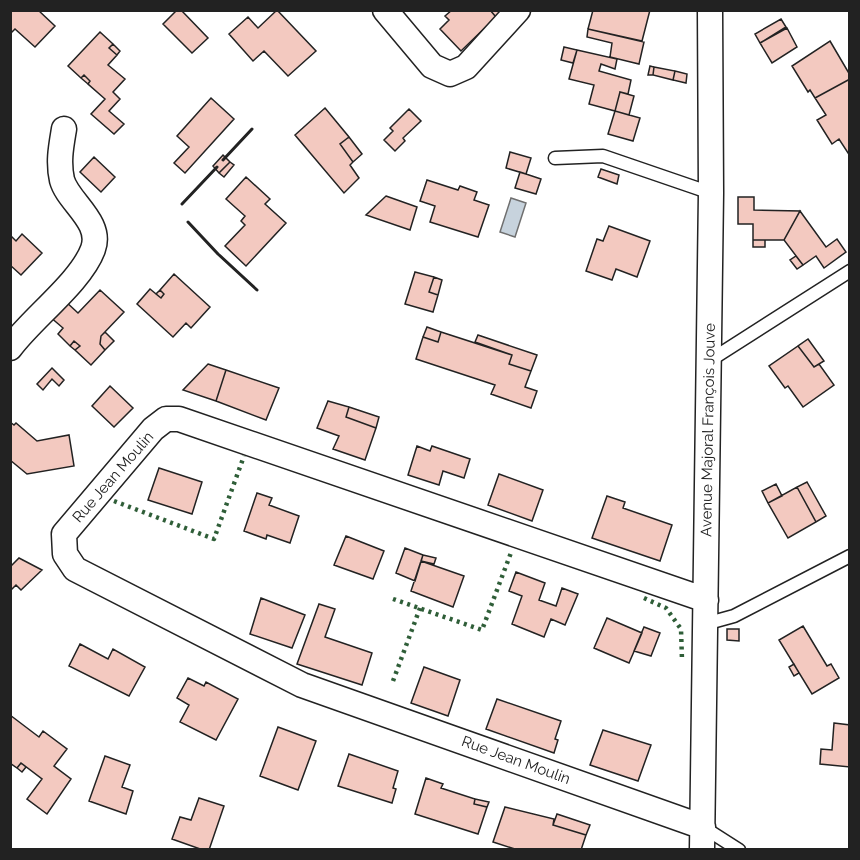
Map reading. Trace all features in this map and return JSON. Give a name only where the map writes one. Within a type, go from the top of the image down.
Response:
[{"type":"street","points":[[385,10],[432,66],[450,74],[466,67],[518,10]]},
{"type":"street","name":"Avenue Majoral François Jouve","points":[[702,838],[711,194],[710,10]]},
{"type":"street","points":[[10,348],[81,270],[94,247],[93,229],[63,182],[59,160],[64,129]]},
{"type":"street","name":"Rue Jean Moulin","points":[[702,838],[302,685],[75,569],[65,554],[64,534],[153,429],[166,419],[178,419],[705,612]]},
{"type":"lane","points":[[555,158],[603,156],[711,194]]},
{"type":"lane","points":[[709,362],[849,271]]},
{"type":"lane","points":[[705,612],[734,616],[849,556]]},
{"type":"lane","points":[[702,838],[739,849]]},
{"type":"shaded area","points":[[511,198],[526,203],[515,237],[500,232]]},
{"type":"building","points":[[10,10],[38,10],[55,26],[35,47],[15,29],[10,34]]},
{"type":"building","points":[[177,10],[181,10],[208,38],[192,53],[163,24]]},
{"type":"building","points":[[277,10],[316,51],[288,76],[264,51],[253,61],[229,34],[248,17],[258,28]]},
{"type":"building","points":[[452,10],[490,10],[496,17],[461,51],[440,29],[449,20],[445,16]]},
{"type":"building","points":[[490,10],[502,10],[496,17]]},
{"type":"building","points":[[593,10],[650,10],[642,41],[588,29]]},
{"type":"building","points":[[781,19],[786,27],[760,43],[755,34]]},
{"type":"building","points":[[787,28],[797,47],[772,63],[760,43]]},
{"type":"building","points":[[588,29],[644,42],[639,64],[610,57],[612,43],[587,37]]},
{"type":"building","points":[[100,32],[113,44],[109,48],[117,55],[108,65],[125,79],[113,92],[120,99],[109,111],[124,124],[114,134],[91,114],[105,99],[88,84],[90,81],[84,75],[81,78],[68,66]]},
{"type":"building","points":[[830,41],[850,75],[850,79],[815,98],[810,90],[808,92],[792,66]]},
{"type":"building","points":[[113,44],[120,51],[117,55],[109,48]]},
{"type":"building","points":[[564,47],[577,50],[573,63],[561,60]]},
{"type":"building","points":[[577,50],[617,59],[615,69],[601,64],[599,71],[631,80],[628,94],[620,92],[615,111],[589,104],[594,85],[569,79]]},
{"type":"building","points":[[650,66],[654,67],[653,75],[648,75]]},
{"type":"building","points":[[654,67],[675,71],[673,80],[653,75]]},
{"type":"building","points":[[675,71],[687,74],[686,83],[673,80]]},
{"type":"building","points":[[84,75],[90,81],[88,84],[81,78]]},
{"type":"building","points":[[850,79],[850,156],[839,139],[832,144],[817,120],[826,115],[815,98]]},
{"type":"building","points":[[620,92],[634,96],[629,115],[615,111]]},
{"type":"building","points":[[211,98],[234,119],[185,173],[174,163],[189,147],[177,136]]},
{"type":"building","points":[[325,108],[349,137],[340,144],[353,162],[350,165],[359,178],[344,193],[295,135]]},
{"type":"building","points":[[409,109],[421,121],[403,138],[405,141],[395,151],[384,140],[393,131],[390,128]]},
{"type":"building","points":[[615,111],[640,118],[633,141],[608,134]]},
{"type":"building","points":[[349,137],[362,154],[353,162],[340,144]]},
{"type":"building","points":[[510,152],[531,158],[526,174],[506,168]]},
{"type":"building","points":[[223,155],[230,162],[219,173],[213,166]]},
{"type":"building","points":[[94,157],[115,177],[101,192],[80,172]]},
{"type":"building","points":[[230,162],[234,165],[224,177],[219,173]]},
{"type":"building","points":[[601,169],[619,175],[617,184],[598,177]]},
{"type":"building","points":[[520,172],[541,179],[536,194],[515,188]]},
{"type":"building","points":[[246,177],[270,199],[265,204],[286,223],[246,266],[225,246],[245,225],[241,221],[245,216],[226,199]]},
{"type":"building","points":[[427,180],[458,190],[460,186],[477,192],[474,200],[489,205],[478,237],[430,222],[435,206],[420,201]]},
{"type":"building","points":[[386,196],[417,207],[410,230],[366,215]]},
{"type":"building","points":[[738,197],[754,197],[754,210],[800,211],[784,240],[753,240],[753,224],[738,224]]},
{"type":"building","points":[[800,211],[826,247],[837,239],[846,252],[824,268],[816,256],[803,265],[784,240]]},
{"type":"building","points":[[609,226],[650,241],[637,277],[616,269],[612,280],[586,271],[597,239],[603,241]]},
{"type":"building","points":[[22,234],[42,253],[21,275],[10,265],[10,235],[16,241]]},
{"type":"building","points":[[753,240],[765,240],[765,247],[753,247]]},
{"type":"building","points":[[796,256],[803,265],[797,269],[790,260]]},
{"type":"building","points":[[415,272],[434,277],[429,292],[438,295],[433,312],[405,304]]},
{"type":"building","points":[[174,274],[210,307],[191,328],[186,323],[173,337],[137,304],[150,289],[161,298],[164,294],[160,290]]},
{"type":"building","points":[[434,277],[442,280],[438,295],[429,292]]},
{"type":"building","points":[[100,290],[124,312],[101,336],[100,344],[105,350],[91,365],[75,350],[80,346],[74,341],[70,346],[58,334],[63,328],[49,316],[64,300],[78,313]]},
{"type":"building","points":[[160,290],[164,294],[161,298],[156,294]]},
{"type":"building","points":[[427,327],[441,332],[438,342],[423,337]]},
{"type":"building","points":[[105,332],[114,341],[105,350],[100,344],[101,336]]},
{"type":"building","points":[[441,332],[512,355],[509,364],[531,371],[525,387],[537,391],[531,408],[491,394],[495,385],[416,359],[423,337],[438,342]]},
{"type":"building","points":[[478,335],[537,355],[531,371],[509,364],[512,355],[475,342]]},
{"type":"building","points":[[808,339],[824,361],[814,367],[798,346]]},
{"type":"building","points":[[74,341],[80,346],[75,350],[70,346]]},
{"type":"building","points":[[798,346],[814,367],[819,364],[834,385],[803,407],[788,386],[785,388],[769,366]]},
{"type":"building","points":[[208,364],[226,370],[216,401],[183,390]]},
{"type":"building","points":[[52,368],[64,380],[59,386],[52,379],[43,390],[37,384]]},
{"type":"building","points":[[226,370],[279,388],[266,420],[216,401]]},
{"type":"building","points":[[110,386],[133,408],[114,427],[92,406]]},
{"type":"building","points":[[328,401],[349,407],[346,417],[376,428],[365,460],[333,449],[339,436],[317,428]]},
{"type":"building","points":[[349,407],[379,417],[376,428],[346,417]]},
{"type":"building","points":[[10,422],[14,425],[16,423],[37,441],[69,435],[74,466],[27,474],[10,460]]},
{"type":"building","points":[[417,446],[430,451],[432,446],[470,459],[464,478],[443,471],[439,485],[408,475]]},
{"type":"building","points":[[159,468],[202,482],[192,514],[148,500]]},
{"type":"building","points":[[499,474],[543,490],[532,521],[488,505]]},
{"type":"building","points":[[807,482],[826,516],[816,522],[797,487]]},
{"type":"building","points":[[776,484],[782,496],[768,503],[762,491]]},
{"type":"building","points":[[797,487],[816,522],[788,538],[768,503]]},
{"type":"building","points":[[257,493],[272,498],[269,505],[299,516],[290,543],[267,535],[266,539],[244,531]]},
{"type":"building","points":[[607,496],[625,502],[623,508],[672,525],[660,561],[592,538]]},
{"type":"building","points":[[346,536],[384,551],[373,579],[334,565]]},
{"type":"building","points":[[405,548],[423,555],[415,581],[396,573]]},
{"type":"building","points":[[423,555],[436,558],[434,564],[421,561]]},
{"type":"building","points":[[19,558],[42,570],[21,590],[16,585],[10,591],[10,567]]},
{"type":"building","points":[[421,561],[464,576],[453,607],[411,591]]},
{"type":"building","points":[[516,572],[545,583],[539,600],[556,606],[562,588],[578,594],[565,625],[551,619],[544,637],[512,624],[522,596],[509,591]]},
{"type":"building","points":[[261,598],[305,615],[292,648],[250,634]]},
{"type":"building","points":[[319,604],[335,609],[325,637],[372,653],[362,685],[297,664]]},
{"type":"building","points":[[607,618],[642,633],[629,663],[594,648]]},
{"type":"building","points":[[803,626],[827,666],[831,664],[839,678],[812,694],[779,640]]},
{"type":"building","points":[[644,627],[660,633],[651,656],[634,651]]},
{"type":"building","points":[[727,629],[739,629],[739,641],[727,640]]},
{"type":"building","points":[[80,644],[108,659],[113,649],[145,667],[129,696],[69,666]]},
{"type":"building","points":[[794,664],[799,673],[794,676],[789,667]]},
{"type":"building","points":[[424,667],[460,680],[448,716],[411,703]]},
{"type":"building","points":[[188,678],[204,686],[206,682],[238,699],[216,740],[180,722],[189,705],[177,698]]},
{"type":"building","points":[[497,699],[561,721],[555,739],[558,740],[554,753],[486,729]]},
{"type":"building","points":[[10,715],[39,737],[43,731],[67,749],[54,766],[71,779],[47,814],[27,799],[42,779],[21,763],[17,768],[10,763]]},
{"type":"building","points":[[834,723],[850,725],[850,767],[820,764],[821,749],[832,750]]},
{"type":"building","points":[[278,727],[316,741],[298,790],[260,776]]},
{"type":"building","points":[[603,730],[651,745],[638,781],[590,765]]},
{"type":"building","points":[[349,754],[398,771],[392,803],[338,786]]},
{"type":"building","points":[[105,756],[130,765],[122,787],[133,791],[126,814],[89,801]]},
{"type":"building","points":[[21,763],[26,767],[22,772],[17,768]]},
{"type":"building","points":[[426,778],[443,784],[441,788],[475,799],[474,804],[487,807],[478,834],[415,814]]},
{"type":"building","points":[[199,798],[224,806],[209,850],[172,839],[180,817],[191,820]]},
{"type":"building","points":[[475,799],[489,802],[487,807],[474,804]]},
{"type":"building","points":[[505,807],[554,819],[553,825],[586,835],[581,850],[518,850],[493,842]]},
{"type":"building","points":[[557,814],[590,825],[586,835],[553,825]]},
{"type":"hedge","points":[[114,501],[214,539],[244,456]]},
{"type":"hedge","points":[[393,599],[482,630],[512,550]]},
{"type":"hedge","points":[[644,598],[666,608],[681,629],[682,660]]},
{"type":"hedge","points":[[393,681],[420,608]]},
{"type":"wall","points":[[223,160],[252,129]]},
{"type":"wall","points":[[182,204],[217,167]]},
{"type":"wall","points":[[188,222],[257,290]]}]
